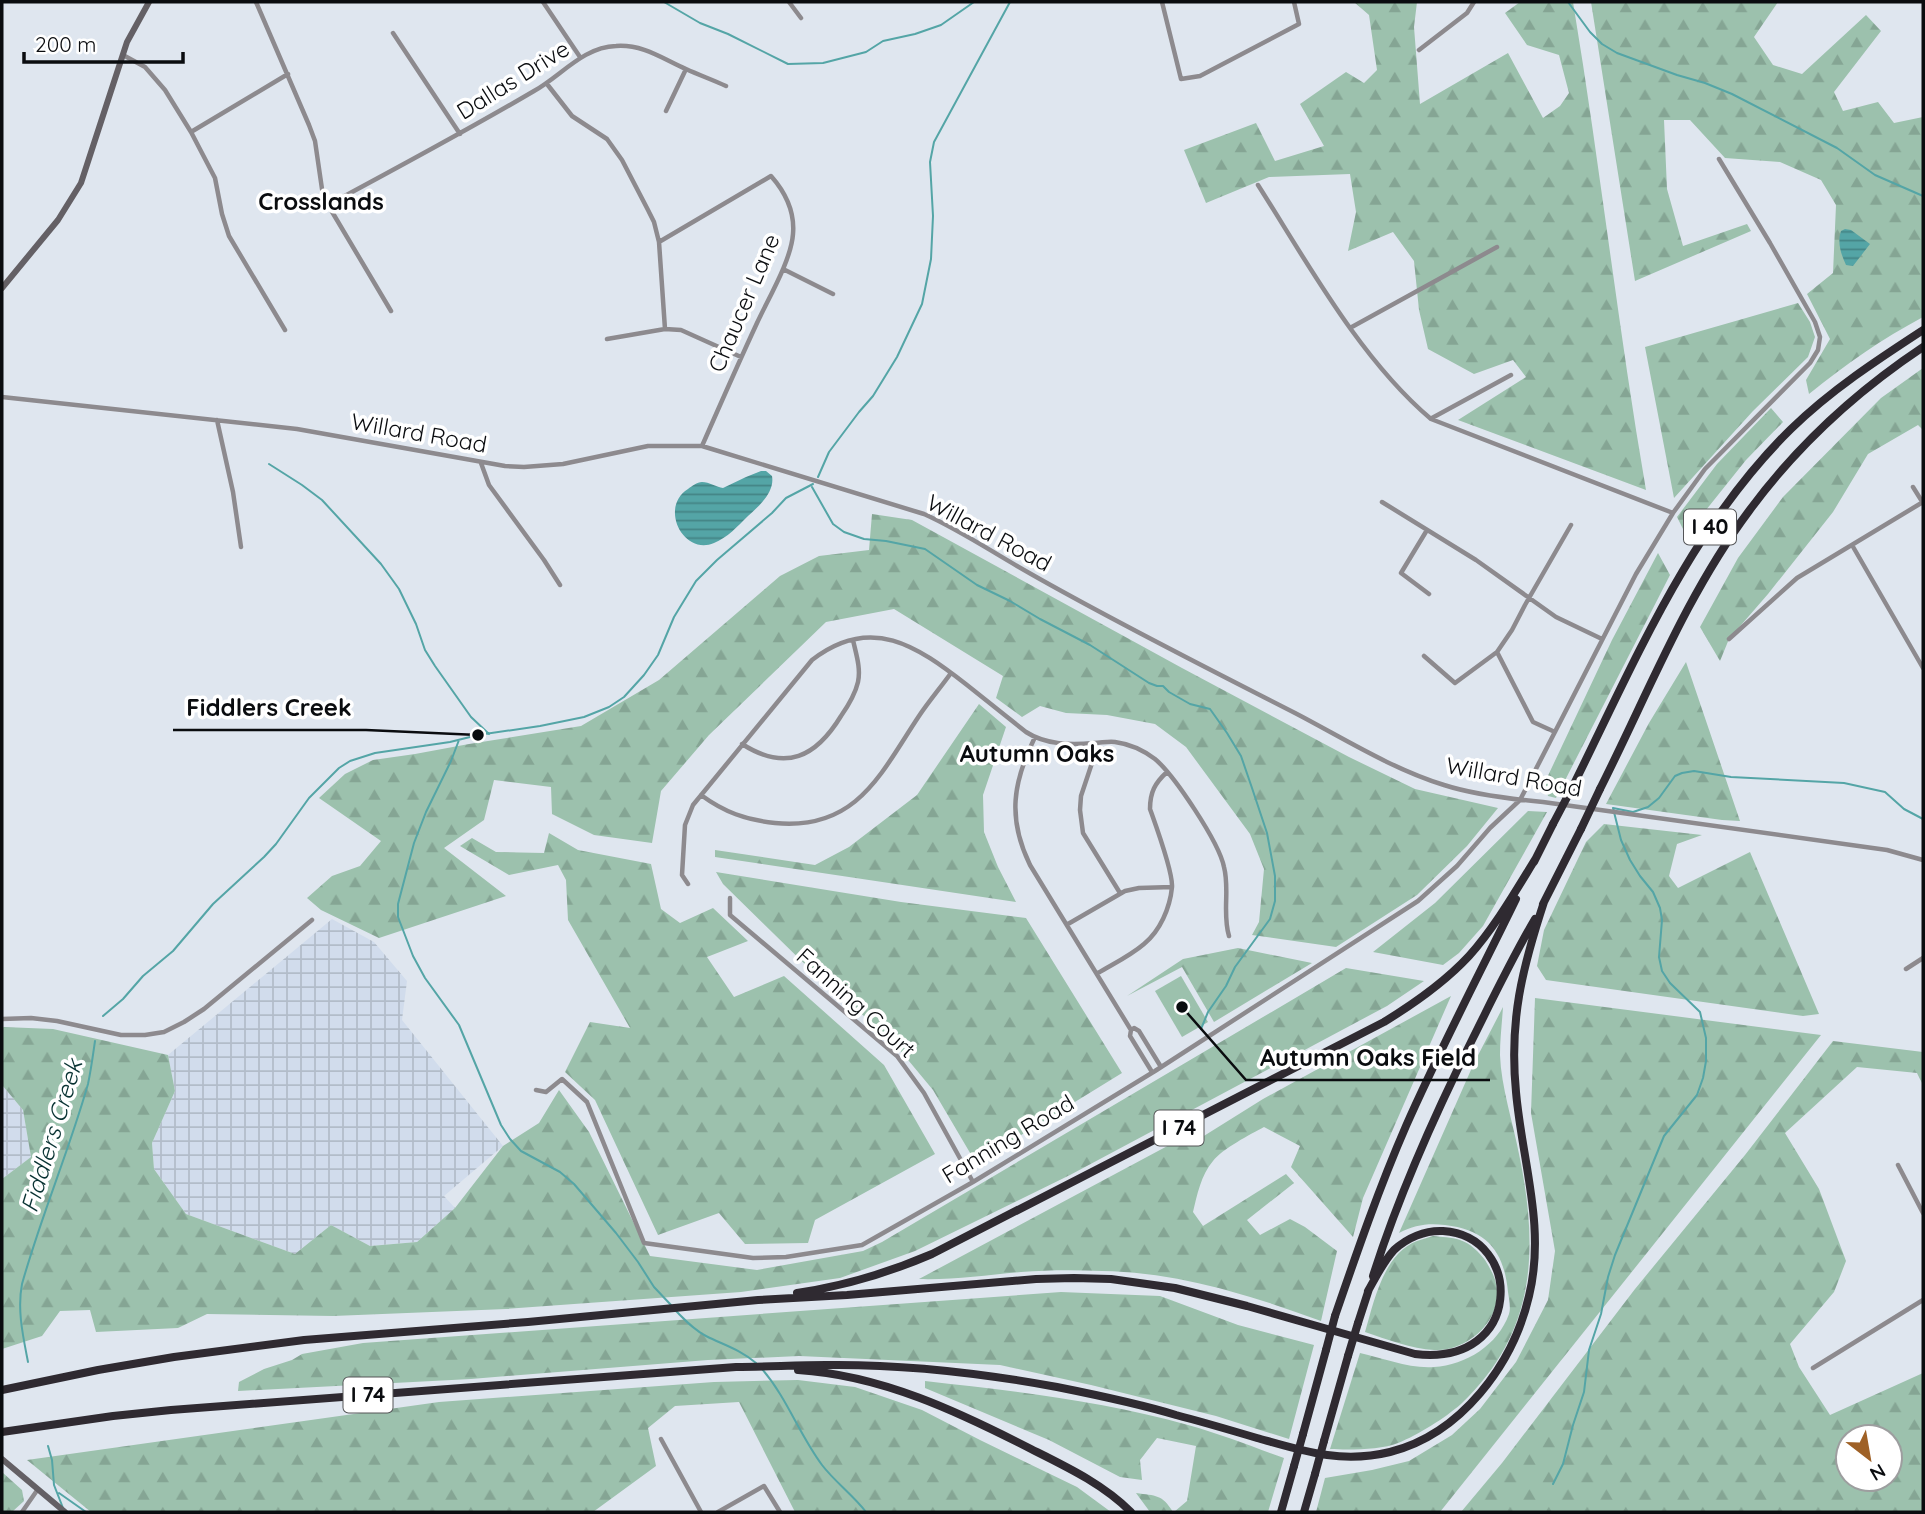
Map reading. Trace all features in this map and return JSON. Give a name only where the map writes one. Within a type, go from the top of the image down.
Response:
[{"type":"highway","name":"I 40","points":[[1281,1512],[1335,1316],[1361,1239],[1406,1127],[1429,1075],[1660,611],[1688,560],[1718,515],[1753,470],[1791,429],[1834,390],[1923,330]]},
{"type":"highway","name":"I 40","points":[[1304,1512],[1368,1291],[1386,1236],[1427,1135],[1513,957],[1581,829],[1692,603],[1749,510],[1784,468],[1821,429],[1861,393],[1923,347]]},
{"type":"highway","name":"I 74","points":[[2,1390],[174,1357],[304,1340],[758,1300],[876,1276],[932,1254],[1384,1022],[1433,990],[1468,957],[1497,920],[1536,858]]},
{"type":"highway","name":"I 74","points":[[2,1432],[171,1410],[736,1367],[827,1365],[873,1366],[998,1377],[1126,1401],[1326,1456],[1360,1457],[1389,1452],[1421,1441],[1464,1410],[1493,1377],[1516,1336],[1530,1294],[1536,1258],[1535,1224],[1516,1095],[1513,1039],[1520,984],[1544,902]]},
{"type":"highway","points":[[758,1300],[1036,1279],[1111,1279],[1199,1294],[1415,1354],[1438,1355],[1467,1348],[1483,1337],[1496,1316],[1501,1299],[1497,1273],[1483,1249],[1467,1237],[1449,1231],[1418,1235],[1396,1248],[1368,1291]]},
{"type":"highway","points":[[736,1367],[821,1372],[871,1382],[924,1399],[1012,1439],[1083,1476],[1131,1512]]},
{"type":"main road","points":[[2,288],[58,220],[81,183],[127,42],[149,2]]},
{"type":"main road","points":[[2,1459],[65,1512]]},
{"type":"street","points":[[256,2],[315,141],[321,189],[328,205],[391,310]]},
{"type":"street","points":[[543,2],[580,57]]},
{"type":"street","points":[[789,2],[801,18]]},
{"type":"street","points":[[1162,2],[1181,79],[1200,76],[1299,24],[1294,2]]},
{"type":"street","points":[[1419,50],[1467,13],[1474,2]]},
{"type":"street","points":[[393,33],[460,134]]},
{"type":"street","name":"Dallas Drive","points":[[328,205],[547,84],[580,57],[598,49],[616,46],[642,48],[726,86]]},
{"type":"street","points":[[123,55],[145,66],[165,90],[191,132],[215,178],[229,236],[285,330]]},
{"type":"street","points":[[666,111],[686,69]]},
{"type":"street","points":[[191,132],[288,74]]},
{"type":"street","points":[[547,84],[572,116],[607,139],[622,160],[654,222],[659,242],[666,330]]},
{"type":"street","name":"Fanning Road","points":[[536,1090],[546,1092],[562,1079],[587,1102],[644,1244],[753,1258],[786,1257],[862,1245],[973,1182],[1161,1067],[1418,901],[1457,866],[1490,828],[1520,800],[1636,574],[1673,513],[1706,469],[1810,363],[1818,350],[1820,337],[1815,322],[1719,159]]},
{"type":"street","name":"Chaucer Lane","points":[[659,242],[771,176],[788,198],[793,231],[783,269],[702,446]]},
{"type":"street","points":[[1258,185],[1349,328],[1409,400],[1431,419],[1673,513]]},
{"type":"street","points":[[1349,328],[1497,247]]},
{"type":"street","points":[[783,269],[833,294]]},
{"type":"street","points":[[607,339],[681,330],[741,357]]},
{"type":"street","points":[[1431,419],[1511,375]]},
{"type":"street","name":"Willard Road","points":[[2,397],[297,429],[505,466],[550,466],[648,446],[702,446],[924,514],[1170,649],[1401,768],[1431,780],[1458,789],[1520,800],[1880,849],[1923,860]]},
{"type":"street","points":[[217,420],[242,547]]},
{"type":"street","points":[[481,463],[489,485],[561,585]]},
{"type":"street","points":[[1729,639],[1797,579],[1923,503],[1913,487]]},
{"type":"street","points":[[1382,502],[1476,560],[1556,617],[1602,639]]},
{"type":"street","points":[[1424,656],[1455,683],[1497,652],[1512,631],[1571,525]]},
{"type":"street","points":[[1427,530],[1401,573],[1429,594]]},
{"type":"street","points":[[1852,544],[1923,668]]},
{"type":"street","points":[[688,884],[682,876],[685,825],[689,812],[701,795],[812,660],[831,648],[853,640],[877,638],[908,645],[931,657],[1035,737],[1055,743],[1112,742],[1131,745],[1146,752],[1167,772],[1210,834],[1222,858],[1227,884],[1225,913],[1229,936]]},
{"type":"street","points":[[742,744],[760,754],[784,758],[799,755],[821,744],[856,689],[858,664],[853,640]]},
{"type":"street","points":[[1497,652],[1533,722],[1555,732]]},
{"type":"street","points":[[701,795],[725,811],[749,820],[789,825],[803,824],[841,811],[863,796],[884,772],[920,714],[951,673]]},
{"type":"street","points":[[1035,737],[1016,787],[1015,814],[1023,849],[1030,865],[1131,1030],[1130,1036],[1152,1072]]},
{"type":"street","points":[[1094,743],[1093,760],[1081,796],[1083,833],[1120,893]]},
{"type":"street","points":[[1098,973],[1142,946],[1154,934],[1166,912],[1172,887],[1150,809],[1151,793],[1167,772]]},
{"type":"street","points":[[1068,924],[1120,893],[1139,888],[1172,887]]},
{"type":"street","name":"Fanning Court","points":[[730,898],[730,915],[897,1056],[924,1093],[973,1182]]},
{"type":"street","points":[[2,1019],[57,1021],[121,1035],[164,1032],[184,1023],[204,1009],[312,919]]},
{"type":"street","points":[[1906,969],[1923,958]]},
{"type":"street","points":[[1131,1030],[1134,1028],[1139,1031],[1161,1067]]},
{"type":"street","points":[[1898,1165],[1923,1213]]},
{"type":"street","points":[[1813,1368],[1923,1300]]},
{"type":"street","points":[[661,1439],[701,1512]]},
{"type":"street","points":[[718,1512],[764,1486],[780,1512]]},
{"type":"street","points":[[22,1512],[38,1489]]},
{"type":"shaded area","points":[[332,919],[374,942],[407,981],[402,1020],[503,1146],[444,1196],[455,1208],[417,1242],[370,1246],[331,1225],[295,1254],[186,1214],[154,1169],[152,1143],[175,1091],[168,1055]]},
{"type":"shaded area","points":[[2,1085],[23,1110],[31,1157],[2,1179]]},
{"type":"green space","points":[[1354,2],[1417,2],[1414,27],[1420,104],[1508,53],[1543,118],[1560,106],[1569,93],[1559,55],[1527,45],[1505,13],[1520,2],[1573,2],[1646,490],[1458,420],[1526,377],[1513,360],[1474,374],[1428,349],[1419,310],[1414,261],[1393,232],[1348,251],[1356,212],[1350,174],[1269,177],[1206,203],[1184,150],[1256,123],[1275,161],[1324,146],[1300,104],[1346,72],[1364,83],[1377,70],[1369,15]]},
{"type":"green space","points":[[1591,2],[1778,2],[1754,37],[1773,65],[1802,74],[1866,15],[1881,31],[1834,92],[1843,111],[1878,102],[1894,123],[1923,117],[1923,317],[1864,352],[1809,394],[1806,380],[1830,339],[1807,294],[1833,273],[1836,205],[1821,180],[1780,162],[1725,158],[1690,120],[1664,120],[1667,189],[1683,246],[1747,224],[1751,231],[1635,281]]},
{"type":"green space","points":[[1798,303],[1810,322],[1815,337],[1808,357],[1753,411],[1674,498],[1645,347]]},
{"type":"green space","points":[[1923,368],[1923,430],[1918,425],[1868,454],[1833,512],[1729,639],[1720,661],[1700,627],[1738,558],[1783,497],[1881,398]]},
{"type":"green space","points":[[1771,408],[1783,422],[1746,460],[1686,535],[1677,517],[1717,464]]},
{"type":"green space","points":[[872,514],[912,520],[1182,668],[1415,789],[1498,808],[1467,846],[1417,895],[1336,947],[1252,935],[1259,922],[1264,869],[1250,834],[1186,747],[1155,724],[1107,715],[1066,713],[1040,706],[1022,717],[996,698],[1003,676],[894,609],[826,622],[709,735],[661,791],[652,843],[594,835],[552,814],[551,787],[494,780],[484,820],[444,848],[506,896],[379,938],[321,910],[307,898],[332,876],[360,866],[381,841],[319,798],[345,774],[373,760],[581,726],[659,680],[780,576],[819,556],[869,550]]},
{"type":"green space","points":[[1658,553],[1670,575],[1556,798],[1548,796],[1545,782],[1612,640]]},
{"type":"green space","points":[[1686,662],[1740,821],[1606,804],[1649,723]]},
{"type":"green space","points":[[979,704],[1006,727],[983,795],[984,832],[1016,902],[715,857],[715,850],[815,865],[849,847],[917,795]]},
{"type":"green space","points":[[1528,811],[1547,812],[1483,926],[1459,953],[1443,965],[1373,952],[1435,903]]},
{"type":"green space","points":[[1604,824],[1702,835],[1677,844],[1669,876],[1678,888],[1750,852],[1819,1014],[1803,1016],[1546,980],[1537,966],[1544,930],[1586,842]]},
{"type":"green space","points":[[549,833],[578,850],[651,864],[661,909],[680,923],[713,908],[748,941],[707,957],[734,997],[784,976],[884,1065],[935,1154],[815,1220],[808,1243],[745,1244],[719,1213],[658,1235],[595,1100],[565,1072],[590,1022],[630,1028],[568,920],[566,880],[558,865],[509,875],[460,846],[472,838],[496,852],[544,853]]},
{"type":"green space","points":[[716,872],[901,902],[1026,918],[1122,1073],[976,1163],[933,1090],[889,1037],[821,980],[723,884]]},
{"type":"green space","points":[[1238,948],[1312,963],[1214,1022],[1182,967],[1127,996],[1183,959]]},
{"type":"green space","points":[[1346,968],[1424,981],[1387,1006],[1070,1175],[915,1251],[840,1278],[741,1292],[506,1309],[333,1316],[207,1314],[178,1328],[96,1332],[90,1310],[60,1311],[42,1336],[2,1349],[2,1179],[31,1157],[23,1110],[2,1085],[4,1027],[53,1029],[168,1055],[175,1091],[152,1143],[154,1169],[186,1214],[295,1254],[331,1225],[370,1246],[417,1242],[455,1208],[503,1146],[539,1123],[559,1090],[589,1132],[650,1256],[757,1270],[863,1251],[882,1242]]},
{"type":"green space","points":[[1181,976],[1208,1022],[1182,1037],[1155,991]]},
{"type":"green space","points":[[1451,996],[1363,1198],[1353,1237],[1291,1167],[1300,1146],[1264,1127],[1217,1156],[1202,1179],[1193,1212],[1203,1226],[1286,1174],[1294,1183],[1247,1220],[1260,1235],[1290,1219],[1337,1251],[1321,1321],[1267,1302],[1186,1280],[1130,1272],[1051,1271],[919,1279],[1173,1143],[1199,1139],[1263,1099]]},
{"type":"green space","points":[[1535,998],[1821,1035],[1440,1512],[1316,1512],[1325,1478],[1409,1461],[1452,1435],[1480,1409],[1516,1362],[1548,1300],[1555,1251],[1531,1113]]},
{"type":"green space","points":[[1503,1007],[1501,1067],[1519,1154],[1529,1224],[1526,1288],[1518,1319],[1505,1348],[1486,1377],[1461,1404],[1439,1420],[1414,1436],[1391,1445],[1364,1449],[1330,1449],[1360,1353],[1416,1366],[1434,1367],[1458,1362],[1489,1344],[1509,1314],[1503,1265],[1491,1245],[1483,1238],[1460,1228],[1439,1224],[1421,1225],[1399,1233],[1474,1063]]},
{"type":"green space","points":[[1833,1041],[1923,1052],[1923,1085],[1917,1073],[1857,1067],[1785,1133],[1819,1189],[1846,1261],[1834,1292],[1790,1344],[1799,1367],[1830,1415],[1923,1373],[1923,1512],[1461,1512],[1502,1463],[1635,1289],[1745,1155]]},
{"type":"green space","points":[[1433,1236],[1464,1241],[1485,1260],[1497,1290],[1493,1314],[1487,1324],[1468,1341],[1446,1349],[1434,1350],[1417,1348],[1365,1332],[1376,1293],[1396,1256],[1405,1247]]},
{"type":"green space","points":[[1061,1292],[1160,1296],[1238,1325],[1314,1345],[1289,1439],[1216,1416],[1000,1365],[799,1356],[708,1360],[471,1379],[238,1391],[239,1382],[302,1354],[363,1343]]},
{"type":"green space","points":[[798,1380],[855,1387],[922,1410],[1077,1487],[1111,1512],[795,1512],[739,1402],[675,1406],[648,1428],[656,1466],[593,1512],[91,1512],[27,1460],[439,1402],[714,1382]]},
{"type":"green space","points":[[925,1381],[1025,1393],[1123,1409],[1225,1436],[1284,1458],[1268,1512],[1174,1512],[1187,1501],[1196,1446],[1157,1438],[1140,1460],[1142,1480],[1120,1477],[1049,1440],[925,1388]]},
{"type":"green space","points":[[2,1472],[22,1490],[24,1501],[12,1512],[2,1512]]},
{"type":"green space","points":[[1136,1493],[1158,1497],[1173,1512],[1150,1512]]},
{"type":"water","points":[[1851,230],[1870,244],[1853,266],[1846,265],[1840,248],[1841,231]]},
{"type":"water","points":[[761,471],[772,476],[769,493],[719,541],[703,545],[693,543],[678,528],[675,507],[680,497],[696,483],[723,488]]},
{"type":"waterway","points":[[664,2],[700,23],[788,64],[823,63],[866,52],[883,41],[941,25],[974,2]]},
{"type":"waterway","name":"Fiddlers Creek","points":[[818,477],[829,452],[873,396],[897,357],[922,304],[931,259],[933,216],[930,162],[934,142],[1010,2]]},
{"type":"waterway","points":[[1568,2],[1590,32],[1602,44],[1617,53],[1732,94],[1837,148],[1875,175],[1923,196]]},
{"type":"waterway","points":[[269,464],[322,500],[381,564],[399,589],[425,650],[435,666],[471,717],[489,734]]},
{"type":"waterway","name":"Fiddlers Creek","points":[[103,1016],[173,951],[213,904],[276,844],[309,798],[339,768],[350,761],[375,753],[584,717],[609,707],[624,697],[658,655],[674,617],[696,581],[786,498],[813,484]]},
{"type":"waterway","points":[[812,487],[833,524],[844,532],[864,539],[925,549],[977,585],[1090,645],[1149,683],[1163,686],[1190,704],[1210,709],[1241,756],[1252,788],[1267,833],[1275,876],[1275,901],[1270,919],[1235,967],[1201,1029]]},
{"type":"waterway","points":[[459,740],[414,843],[398,904],[398,917],[425,978],[459,1025],[501,1125],[510,1139],[521,1151],[560,1172],[574,1184],[616,1233],[654,1287],[671,1305]]},
{"type":"waterway","points":[[1553,1484],[1563,1464],[1584,1392],[1589,1350],[1615,1255],[1664,1136],[1697,1095],[1706,1061],[1706,1038],[1700,1012],[1670,983],[1662,971],[1659,957],[1662,920],[1660,908],[1653,892],[1630,860],[1621,840],[1613,808],[1633,812],[1648,807],[1659,798],[1675,776],[1694,771],[1731,777],[1844,783],[1885,792],[1904,809],[1923,819]]},
{"type":"waterway","name":"Fiddlers Creek","points":[[28,1362],[20,1313],[22,1284],[88,1084],[95,1041]]},
{"type":"waterway","points":[[676,1311],[702,1334],[756,1363]]},
{"type":"waterway","points":[[762,1369],[779,1392],[822,1465],[866,1512]]},
{"type":"waterway","name":"Fiddlers Creek","points":[[48,1446],[54,1485],[63,1508]]},
{"type":"waterway","points":[[59,1493],[86,1512]]},
{"type":"place","name":"Fiddlers Creek","points":[[478,735]]},
{"type":"place","name":"Autumn Oaks Field","points":[[1182,1007]]},
{"type":"district","name":"Crosslands","points":[[321,202]]},
{"type":"district","name":"Autumn Oaks","points":[[1037,754]]}]
